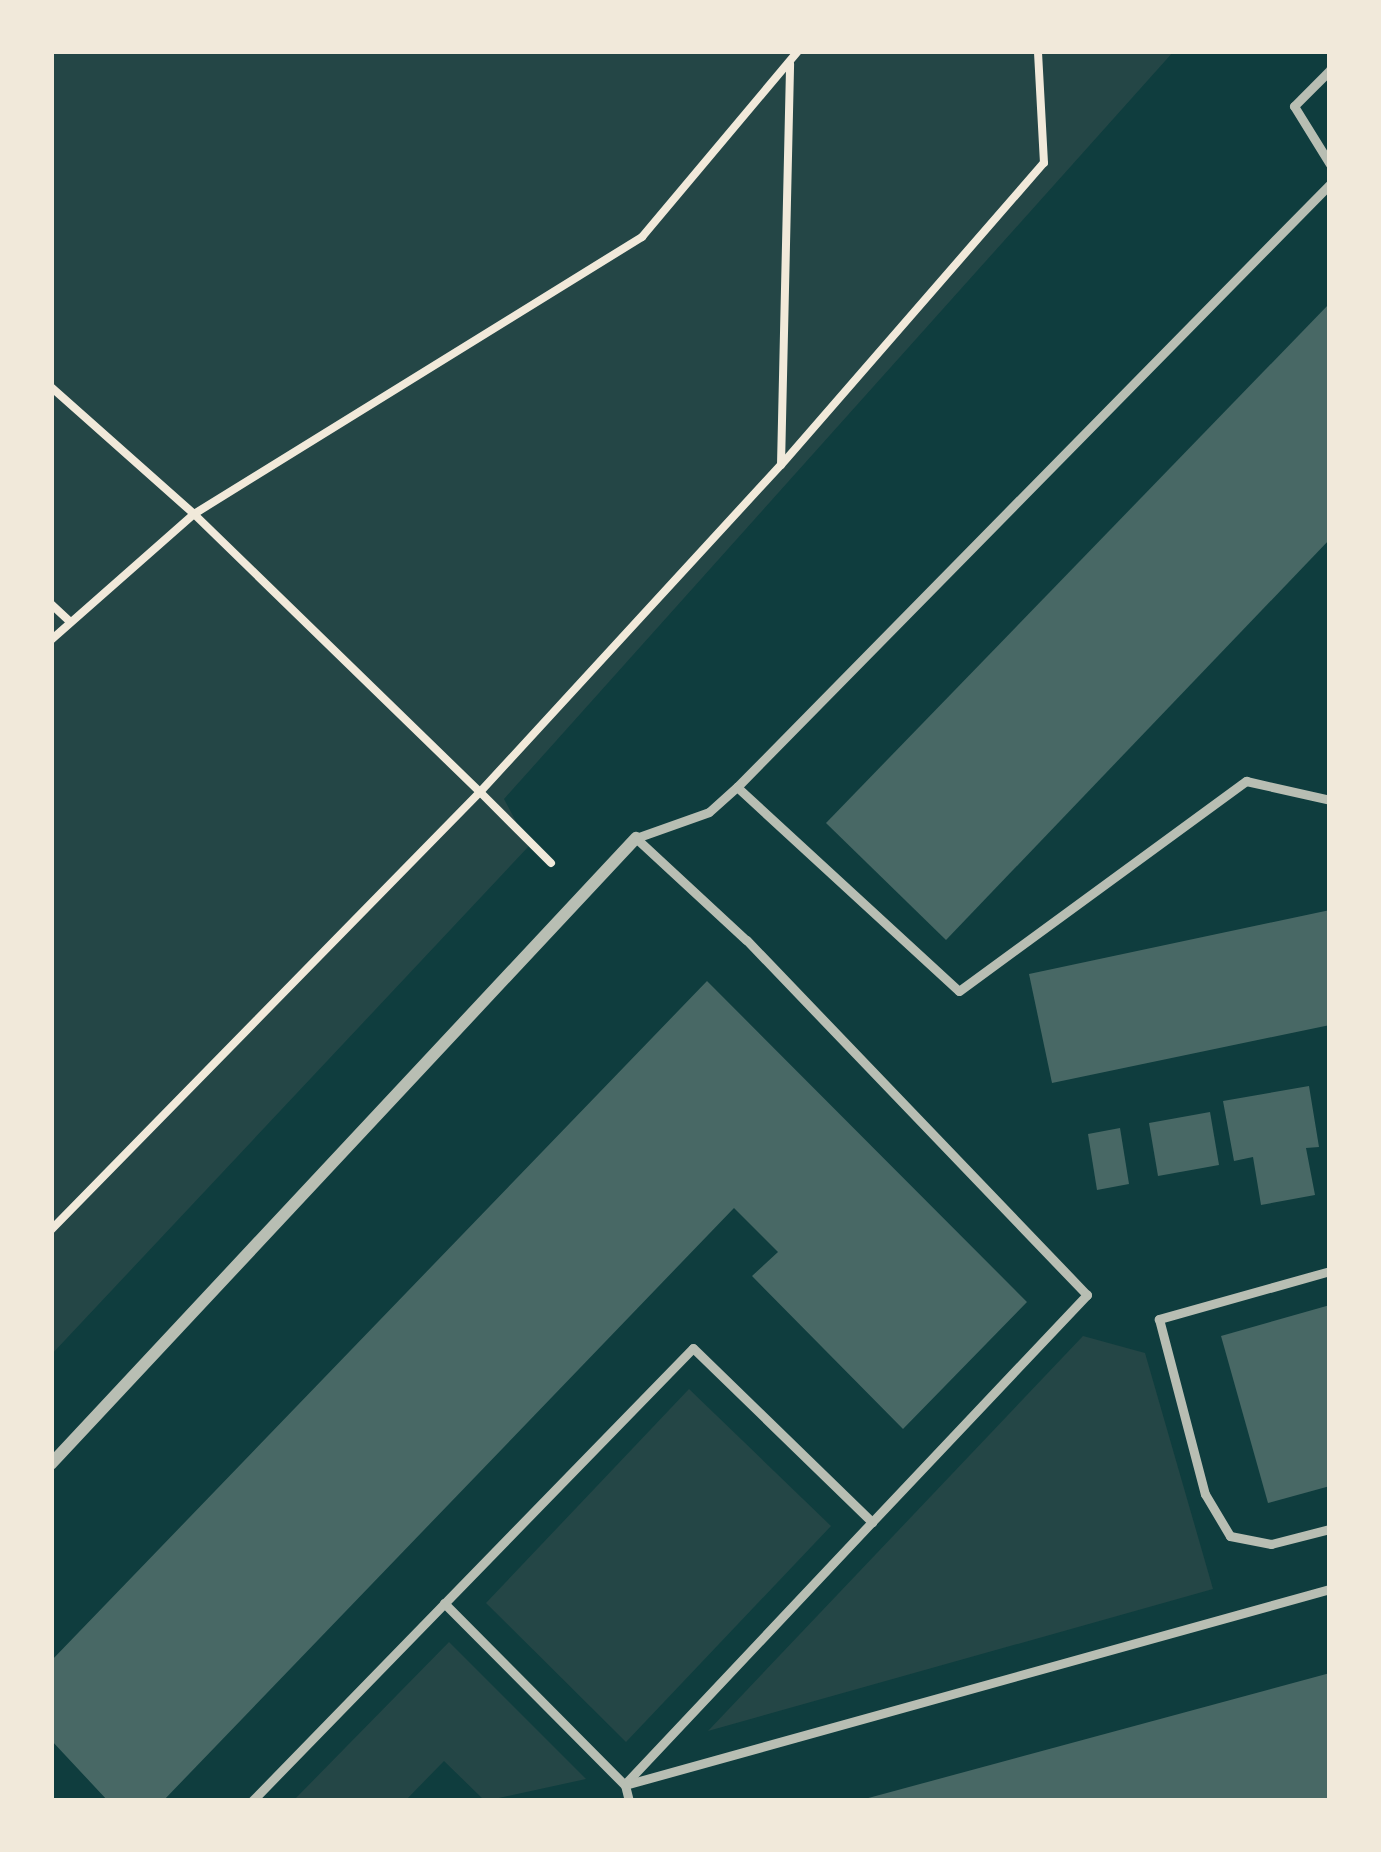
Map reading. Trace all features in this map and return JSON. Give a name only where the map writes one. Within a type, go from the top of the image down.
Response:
[{"type":"street","points":[[51,1464],[636,838]]},
{"type":"lane","points":[[1330,70],[1294,106],[1330,164]]},
{"type":"lane","points":[[625,1785],[1088,1295],[746,940],[636,838],[709,812],[737,787],[1330,184]]},
{"type":"lane","points":[[737,787],[958,991],[1246,781],[1330,800]]},
{"type":"lane","points":[[1330,1270],[1159,1319],[1205,1494],[1230,1536],[1270,1544],[1330,1529]]},
{"type":"lane","points":[[252,1801],[693,1348],[872,1522]]},
{"type":"lane","points":[[625,1785],[1330,1589]]},
{"type":"lane","points":[[444,1603],[625,1785],[629,1801]]},
{"type":"path","points":[[51,640],[194,514],[642,237],[798,51]]},
{"type":"path","points":[[51,1230],[480,792],[781,465],[1043,163],[1037,51]]},
{"type":"path","points":[[781,465],[790,64]]},
{"type":"path","points":[[51,387],[194,514],[552,864],[636,838]]},
{"type":"path","points":[[51,604],[69,621]]},
{"type":"shaded area","points":[[51,51],[1174,51],[504,799],[529,846],[51,1355]]},
{"type":"shaded area","points":[[1083,1336],[1145,1353],[1213,1589],[708,1731]]},
{"type":"shaded area","points":[[689,1389],[831,1526],[626,1742],[486,1603]]},
{"type":"shaded area","points":[[449,1642],[586,1779],[485,1801],[444,1761],[405,1801],[293,1801]]},
{"type":"building","points":[[1330,303],[1330,539],[946,940],[826,823]]},
{"type":"building","points":[[1330,910],[1330,1025],[1052,1083],[1029,974]]},
{"type":"building","points":[[707,981],[1027,1302],[903,1429],[752,1276],[778,1252],[734,1208],[163,1801],[108,1801],[51,1740],[51,1661]]},
{"type":"building","points":[[1309,1086],[1319,1147],[1306,1148],[1315,1195],[1261,1205],[1253,1157],[1234,1161],[1223,1101]]},
{"type":"building","points":[[1210,1112],[1219,1165],[1158,1176],[1149,1123]]},
{"type":"building","points":[[1120,1128],[1129,1184],[1097,1190],[1088,1134]]},
{"type":"building","points":[[1330,1305],[1330,1486],[1268,1503],[1221,1336]]},
{"type":"building","points":[[1330,1673],[1330,1801],[861,1800]]}]
